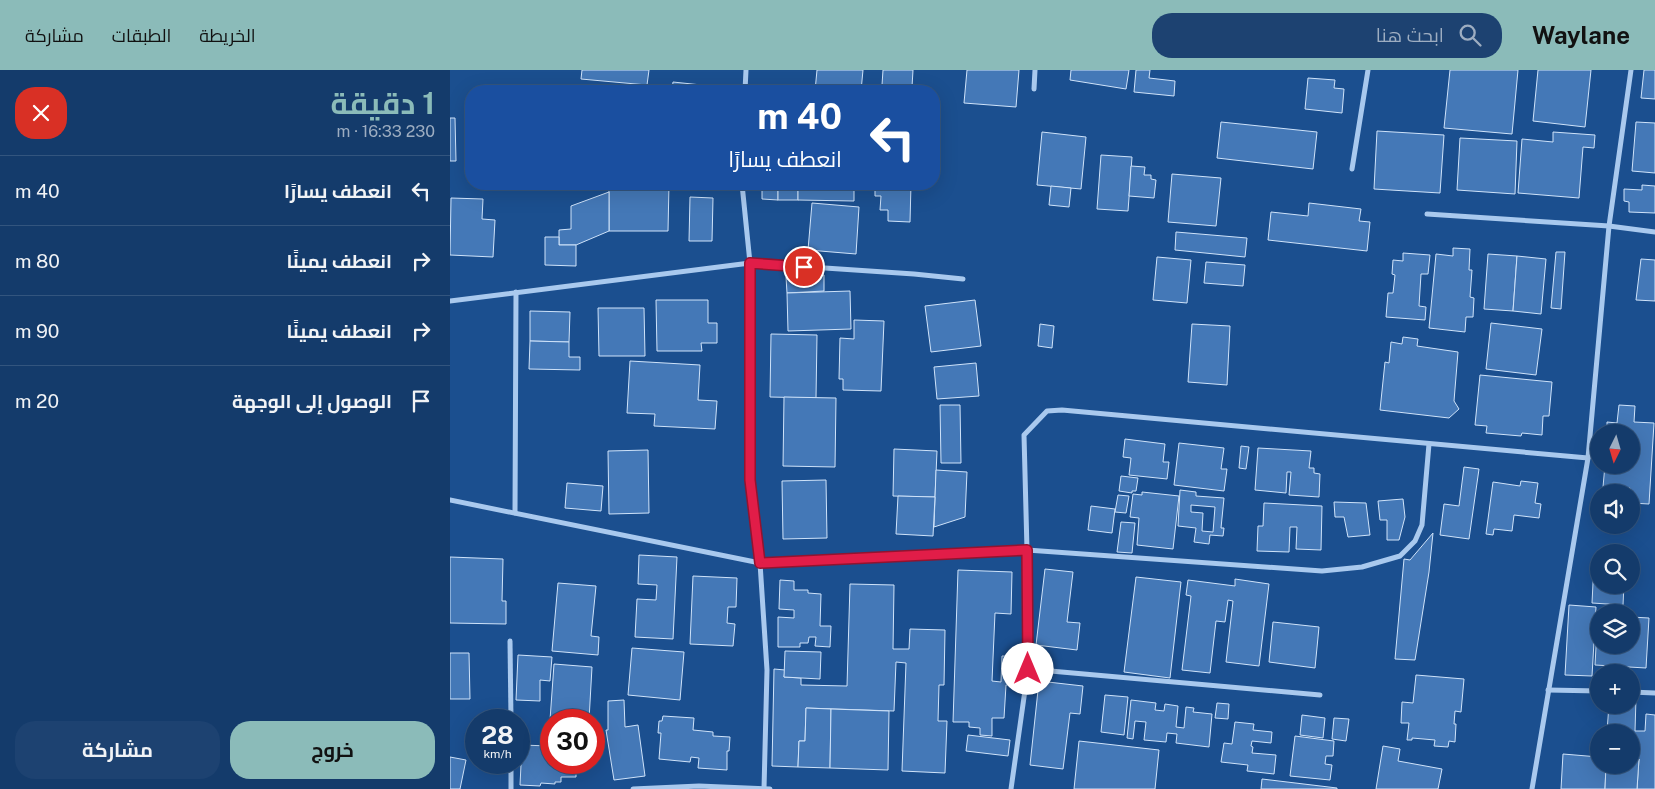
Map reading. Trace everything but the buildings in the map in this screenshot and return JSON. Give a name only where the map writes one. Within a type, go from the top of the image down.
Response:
[{"type":"street","points":[[745,85],[746,70]]},
{"type":"street","points":[[1034,89],[1035,70]]},
{"type":"street","points":[[1352,169],[1368,70]]},
{"type":"street","points":[[1532,789],[1588,458],[1609,226],[1631,70]]},
{"type":"street","points":[[743,190],[750,263],[750,480],[760,563],[767,670],[764,788]]},
{"type":"street","points":[[1427,214],[1609,226],[1655,232]]},
{"type":"street","points":[[450,301],[750,263],[963,279]]},
{"type":"street","points":[[515,513],[516,292]]},
{"type":"street","points":[[1011,789],[1028,669],[1024,435],[1047,411],[1062,410],[1588,458]]},
{"type":"street","points":[[450,500],[760,563],[1027,550],[1322,571],[1362,567],[1400,556],[1415,541],[1422,525],[1429,444]]},
{"type":"street","points":[[510,641],[511,709]]},
{"type":"street","points":[[1028,669],[1320,695]]},
{"type":"street","points":[[1548,690],[1590,691]]},
{"type":"street","points":[[1640,692],[1655,693]]},
{"type":"street","points":[[511,789],[512,774]]},
{"type":"street","points":[[633,789],[699,786],[770,789]]},
{"type":"route","points":[[804,267],[750,263],[750,480],[760,563],[1027,550],[1028,669]]}]
